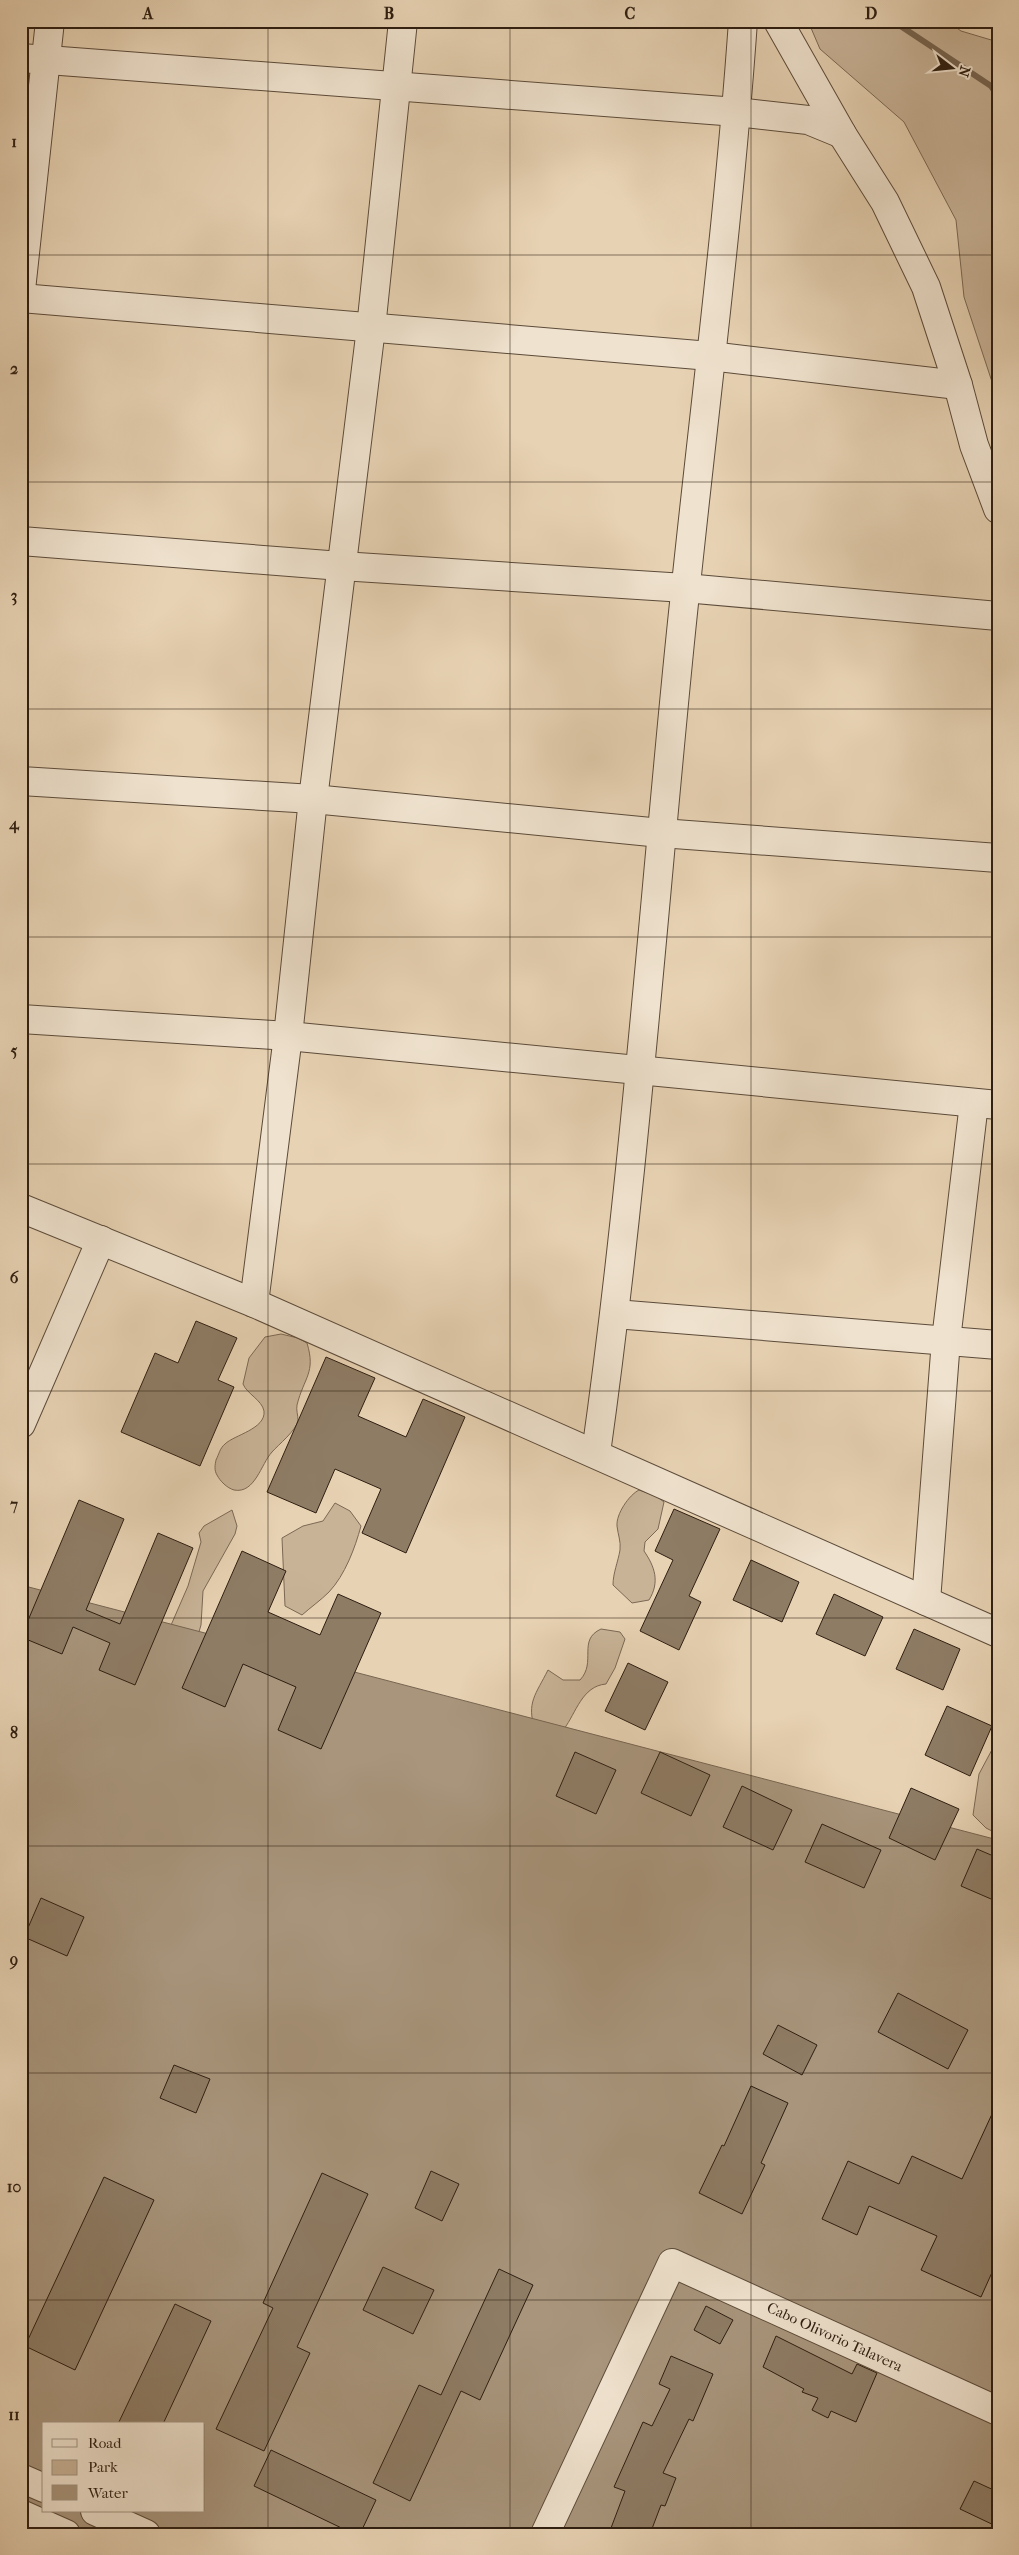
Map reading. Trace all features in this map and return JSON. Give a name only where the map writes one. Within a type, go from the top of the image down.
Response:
[{"type":"street","points":[[21,290],[33,59],[50,21]]},
{"type":"street","points":[[254,1303],[288,1036],[313,799],[370,328],[403,21]]},
{"type":"street","points":[[596,1453],[615,1314],[640,1072],[685,588],[737,112],[743,21]]},
{"type":"street","points":[[778,21],[842,134],[885,202],[926,287],[958,385],[974,445],[998,509]]},
{"type":"street","points":[[33,59],[737,112],[808,120],[842,134]]},
{"type":"street","points":[[21,298],[710,356],[958,385]]},
{"type":"street","points":[[21,541],[341,566],[685,588],[998,616]]},
{"type":"street","points":[[21,780],[313,799],[661,833],[998,858]]},
{"type":"street","points":[[21,1019],[288,1036],[640,1072],[986,1104],[946,1340],[926,1600]]},
{"type":"street","points":[[21,1208],[254,1303],[596,1453],[998,1633]]},
{"type":"street","points":[[21,1424],[101,1240]]},
{"type":"street","points":[[615,1314],[998,1345]]},
{"type":"street","name":"Cabo Olivorio Talavera","points":[[545,2534],[672,2263],[998,2411]]},
{"type":"street","points":[[21,2478],[42,2487]]},
{"type":"street","points":[[21,2514],[66,2534],[77,2512]]},
{"type":"street","points":[[97,2512],[146,2534]]},
{"type":"green space","points":[[808,21],[947,21],[961,31],[998,42],[998,400],[964,297],[956,220],[904,122],[820,49]]},
{"type":"green space","points":[[281,1334],[298,1338],[307,1343],[309,1353],[310,1368],[297,1405],[297,1424],[268,1457],[252,1483],[241,1490],[234,1490],[226,1486],[218,1477],[215,1469],[216,1460],[225,1444],[255,1427],[263,1417],[263,1407],[243,1384],[249,1358],[265,1337]]},
{"type":"green space","points":[[639,1490],[656,1496],[664,1502],[658,1529],[645,1542],[644,1551],[655,1575],[654,1587],[649,1600],[632,1603],[613,1585],[613,1581],[620,1550],[617,1521],[627,1500]]},
{"type":"green space","points":[[335,1503],[350,1511],[361,1526],[359,1534],[349,1561],[340,1578],[326,1595],[302,1615],[285,1606],[282,1538],[303,1526],[323,1521]]},
{"type":"green space","points":[[232,1510],[237,1526],[235,1534],[203,1591],[201,1625],[196,1642],[165,1639],[188,1586],[201,1542],[199,1533],[204,1526]]},
{"type":"green space","points":[[601,1629],[620,1632],[625,1639],[615,1668],[606,1684],[598,1686],[585,1695],[564,1729],[535,1729],[532,1720],[532,1705],[536,1692],[548,1670],[563,1680],[580,1680],[587,1666],[590,1639]]},
{"type":"green space","points":[[998,1734],[998,1834],[986,1828],[973,1815],[979,1774],[995,1744]]},
{"type":"water","points":[[21,1585],[998,1840],[998,2534],[21,2534]]},
{"type":"building","points":[[196,1321],[237,1338],[218,1380],[234,1387],[200,1466],[121,1432],[155,1353],[178,1363]]},
{"type":"building","points":[[326,1357],[375,1378],[358,1416],[406,1437],[423,1399],[465,1417],[406,1553],[362,1533],[381,1489],[335,1469],[316,1513],[267,1492]]},
{"type":"building","points":[[79,1500],[124,1519],[86,1610],[120,1624],[158,1533],[193,1548],[135,1685],[99,1670],[110,1643],[73,1627],[62,1654],[21,1637]]},
{"type":"building","points":[[674,1509],[720,1529],[689,1596],[701,1602],[679,1650],[640,1631],[673,1560],[655,1551]]},
{"type":"building","points":[[242,1551],[286,1571],[268,1612],[320,1635],[338,1594],[381,1613],[321,1749],[278,1730],[296,1687],[243,1664],[225,1707],[182,1688]]},
{"type":"building","points":[[751,1560],[799,1582],[782,1622],[733,1600]]},
{"type":"building","points":[[834,1594],[883,1617],[865,1656],[816,1634]]},
{"type":"building","points":[[914,1629],[960,1649],[943,1690],[896,1669]]},
{"type":"building","points":[[628,1663],[668,1682],[645,1730],[605,1711]]},
{"type":"building","points":[[947,1706],[992,1726],[970,1776],[925,1755]]},
{"type":"building","points":[[575,1752],[616,1770],[596,1814],[556,1796]]},
{"type":"building","points":[[660,1752],[710,1775],[691,1816],[641,1793]]},
{"type":"building","points":[[742,1786],[792,1810],[773,1850],[723,1827]]},
{"type":"building","points":[[911,1788],[959,1809],[935,1860],[889,1838]]},
{"type":"building","points":[[822,1824],[881,1850],[864,1888],[805,1862]]},
{"type":"building","points":[[977,1849],[998,1858],[998,1902],[961,1886]]},
{"type":"building","points":[[41,1898],[84,1917],[67,1956],[24,1937]]},
{"type":"building","points":[[898,1993],[968,2030],[948,2069],[878,2032]]},
{"type":"building","points":[[778,2025],[817,2045],[802,2075],[763,2054]]},
{"type":"building","points":[[174,2065],[210,2079],[196,2113],[160,2098]]},
{"type":"building","points":[[751,2086],[788,2103],[761,2163],[765,2165],[742,2214],[699,2193],[722,2145],[724,2146]]},
{"type":"building","points":[[998,2101],[998,2259],[981,2297],[921,2270],[937,2236],[869,2206],[857,2235],[822,2219],[848,2161],[899,2184],[912,2156],[962,2179]]},
{"type":"building","points":[[431,2171],[459,2184],[442,2221],[415,2208]]},
{"type":"building","points":[[322,2173],[368,2194],[297,2347],[310,2353],[264,2451],[216,2429],[273,2308],[263,2303]]},
{"type":"building","points":[[104,2177],[154,2200],[75,2370],[25,2346]]},
{"type":"building","points":[[383,2267],[434,2290],[413,2334],[363,2310]]},
{"type":"building","points":[[499,2269],[533,2285],[480,2400],[461,2391],[410,2501],[373,2483],[419,2385],[441,2395]]},
{"type":"building","points":[[175,2304],[211,2321],[164,2422],[119,2422]]},
{"type":"building","points":[[706,2306],[733,2320],[720,2344],[694,2330]]},
{"type":"building","points":[[776,2336],[852,2374],[857,2364],[877,2373],[856,2422],[831,2411],[828,2418],[812,2410],[818,2398],[802,2392],[804,2389],[763,2367]]},
{"type":"building","points":[[671,2356],[713,2374],[693,2421],[689,2419],[663,2473],[676,2478],[665,2506],[661,2505],[650,2534],[627,2534],[611,2528],[625,2491],[614,2487],[643,2422],[652,2426],[670,2389],[659,2384]]},
{"type":"building","points":[[271,2450],[376,2500],[360,2534],[354,2534],[254,2486]]},
{"type":"building","points":[[974,2481],[998,2492],[998,2527],[960,2509]]},
{"type":"waterway","points":[[893,21],[991,86],[998,96]]}]
